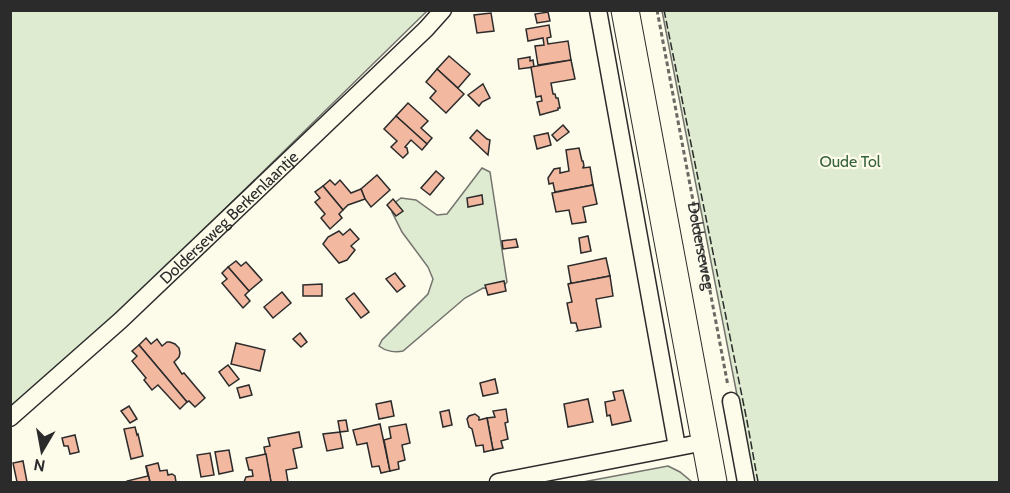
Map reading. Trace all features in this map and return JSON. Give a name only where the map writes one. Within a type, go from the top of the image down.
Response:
[{"type":"main road","name":"Dolderseweg","points":[[625,10],[713,483]]},
{"type":"street","name":"Dolderseweg Berkenlaantje","points":[[10,418],[121,320],[426,30],[443,10]]},
{"type":"street","points":[[598,10],[677,447]]},
{"type":"street","points":[[731,401],[746,483]]},
{"type":"street","points":[[498,483],[705,442]]},
{"type":"path","name":"Dolderseweg","points":[[657,10],[731,401]]},
{"type":"green space","points":[[11,11],[427,11],[136,296],[11,410]]},
{"type":"green space","name":"Oude Tol","points":[[662,11],[999,11],[999,482],[754,482]]},
{"type":"green space","points":[[482,168],[490,172],[507,282],[501,289],[483,288],[465,298],[403,351],[393,352],[381,348],[379,346],[382,340],[428,294],[433,279],[428,267],[402,232],[392,212],[393,204],[401,198],[416,200],[437,215],[447,214]]},
{"type":"green space","points":[[668,466],[692,482],[583,482]]},
{"type":"building","points":[[548,12],[550,21],[537,23],[535,14]]},
{"type":"building","points":[[491,13],[494,31],[477,33],[474,15]]},
{"type":"building","points":[[549,25],[551,37],[547,38],[548,44],[568,41],[571,60],[538,65],[535,46],[544,45],[543,38],[528,41],[526,29]]},
{"type":"building","points":[[449,56],[470,74],[458,88],[437,69]]},
{"type":"building","points":[[530,57],[534,67],[519,69],[518,59]]},
{"type":"building","points":[[571,60],[575,79],[551,83],[553,94],[558,98],[560,108],[540,115],[537,102],[542,101],[541,96],[536,97],[531,67]]},
{"type":"building","points":[[437,69],[464,94],[446,113],[430,98],[436,91],[426,82]]},
{"type":"building","points":[[483,84],[490,98],[479,106],[468,95]]},
{"type":"building","points":[[408,103],[428,121],[421,128],[432,138],[427,144],[396,116]]},
{"type":"building","points":[[396,116],[427,144],[422,150],[411,140],[405,147],[408,153],[403,158],[391,147],[397,141],[384,129]]},
{"type":"building","points":[[563,125],[569,132],[557,141],[552,135]]},
{"type":"building","points":[[477,130],[490,140],[488,155],[470,138]]},
{"type":"building","points":[[548,133],[551,145],[537,149],[534,136]]},
{"type":"building","points":[[579,148],[583,168],[590,167],[593,185],[555,192],[553,183],[549,184],[548,178],[554,169],[560,168],[560,173],[569,171],[566,150]]},
{"type":"building","points":[[436,171],[444,178],[430,195],[421,188]]},
{"type":"building","points":[[377,175],[390,190],[371,207],[361,189]]},
{"type":"building","points":[[330,180],[335,185],[340,180],[351,193],[361,189],[365,199],[348,205],[343,210],[323,186]]},
{"type":"building","points":[[593,185],[597,204],[583,207],[586,222],[572,224],[569,210],[556,212],[552,193]]},
{"type":"building","points":[[323,186],[343,210],[339,214],[342,218],[330,229],[321,218],[325,214],[315,202],[320,198],[315,192]]},
{"type":"building","points":[[482,195],[483,204],[468,207],[467,198]]},
{"type":"building","points":[[393,199],[403,211],[396,216],[387,205]]},
{"type":"building","points":[[350,229],[359,239],[351,246],[355,250],[347,260],[339,263],[323,244],[328,237],[339,231],[343,235]]},
{"type":"building","points":[[588,236],[591,251],[581,253],[579,238]]},
{"type":"building","points":[[516,239],[518,247],[503,249],[502,241]]},
{"type":"building","points":[[606,258],[610,276],[568,284],[571,283],[568,266]]},
{"type":"building","points":[[236,261],[241,266],[246,262],[262,280],[249,291],[228,267]]},
{"type":"building","points":[[228,267],[249,291],[245,295],[250,301],[243,308],[222,283],[227,279],[222,273]]},
{"type":"building","points":[[395,273],[405,286],[397,292],[386,279]]},
{"type":"building","points":[[610,276],[613,296],[596,299],[601,327],[577,331],[576,323],[571,323],[567,303],[572,302],[568,284]]},
{"type":"building","points":[[504,281],[506,291],[488,295],[485,285]]},
{"type":"building","points":[[322,284],[322,296],[303,296],[303,285]]},
{"type":"building","points":[[282,292],[291,303],[273,318],[264,307]]},
{"type":"building","points":[[354,293],[369,312],[361,318],[346,299]]},
{"type":"building","points":[[300,333],[307,342],[301,347],[293,339]]},
{"type":"building","points":[[146,338],[151,344],[157,339],[162,346],[170,342],[179,348],[179,357],[174,362],[205,398],[195,407],[189,401],[187,402],[139,345]]},
{"type":"building","points":[[236,343],[265,350],[260,371],[231,364]]},
{"type":"building","points":[[139,345],[187,402],[180,409],[158,385],[152,390],[144,380],[146,378],[132,361],[137,356],[132,351]]},
{"type":"building","points":[[228,365],[239,379],[229,386],[219,372]]},
{"type":"building","points":[[495,379],[498,393],[483,396],[480,383]]},
{"type":"building","points":[[249,385],[252,395],[240,398],[237,388]]},
{"type":"building","points":[[623,390],[631,421],[612,425],[610,415],[607,416],[605,402],[615,400],[613,392]]},
{"type":"building","points":[[588,399],[593,422],[568,427],[564,404]]},
{"type":"building","points":[[391,401],[394,416],[379,419],[376,404]]},
{"type":"building","points":[[129,406],[137,419],[130,423],[121,411]]},
{"type":"building","points":[[506,409],[508,422],[505,423],[508,439],[501,441],[503,448],[493,450],[487,418],[495,417],[493,411]]},
{"type":"building","points":[[449,410],[452,425],[443,427],[440,412]]},
{"type":"building","points":[[475,414],[479,420],[487,418],[493,450],[484,452],[483,445],[476,446],[467,419]]},
{"type":"building","points":[[346,420],[348,431],[340,432],[338,421]]},
{"type":"building","points":[[380,424],[390,471],[381,473],[379,466],[372,467],[367,443],[357,445],[353,430]]},
{"type":"building","points":[[406,424],[410,443],[402,445],[405,460],[398,462],[399,469],[390,471],[384,440],[391,438],[389,427]]},
{"type":"building","points":[[135,427],[143,456],[131,459],[124,429]]},
{"type":"building","points":[[299,432],[302,447],[293,449],[297,468],[286,470],[288,482],[271,482],[264,447],[270,446],[268,438]]},
{"type":"building","points":[[340,432],[343,448],[327,451],[323,434]]},
{"type":"building","points":[[75,435],[79,452],[70,454],[62,438]]},
{"type":"building","points":[[229,450],[233,471],[219,474],[215,452]]},
{"type":"building","points":[[210,453],[214,475],[201,477],[197,455]]},
{"type":"building","points":[[266,454],[271,482],[244,482],[246,477],[253,476],[246,458]]},
{"type":"building","points":[[23,461],[27,482],[17,482],[13,463]]},
{"type":"building","points":[[158,463],[160,471],[167,470],[168,475],[175,476],[176,482],[150,482],[146,466]]},
{"type":"building","points":[[146,466],[150,482],[127,482],[148,476]]},
{"type":"fence","points":[[664,10],[758,482]]}]
